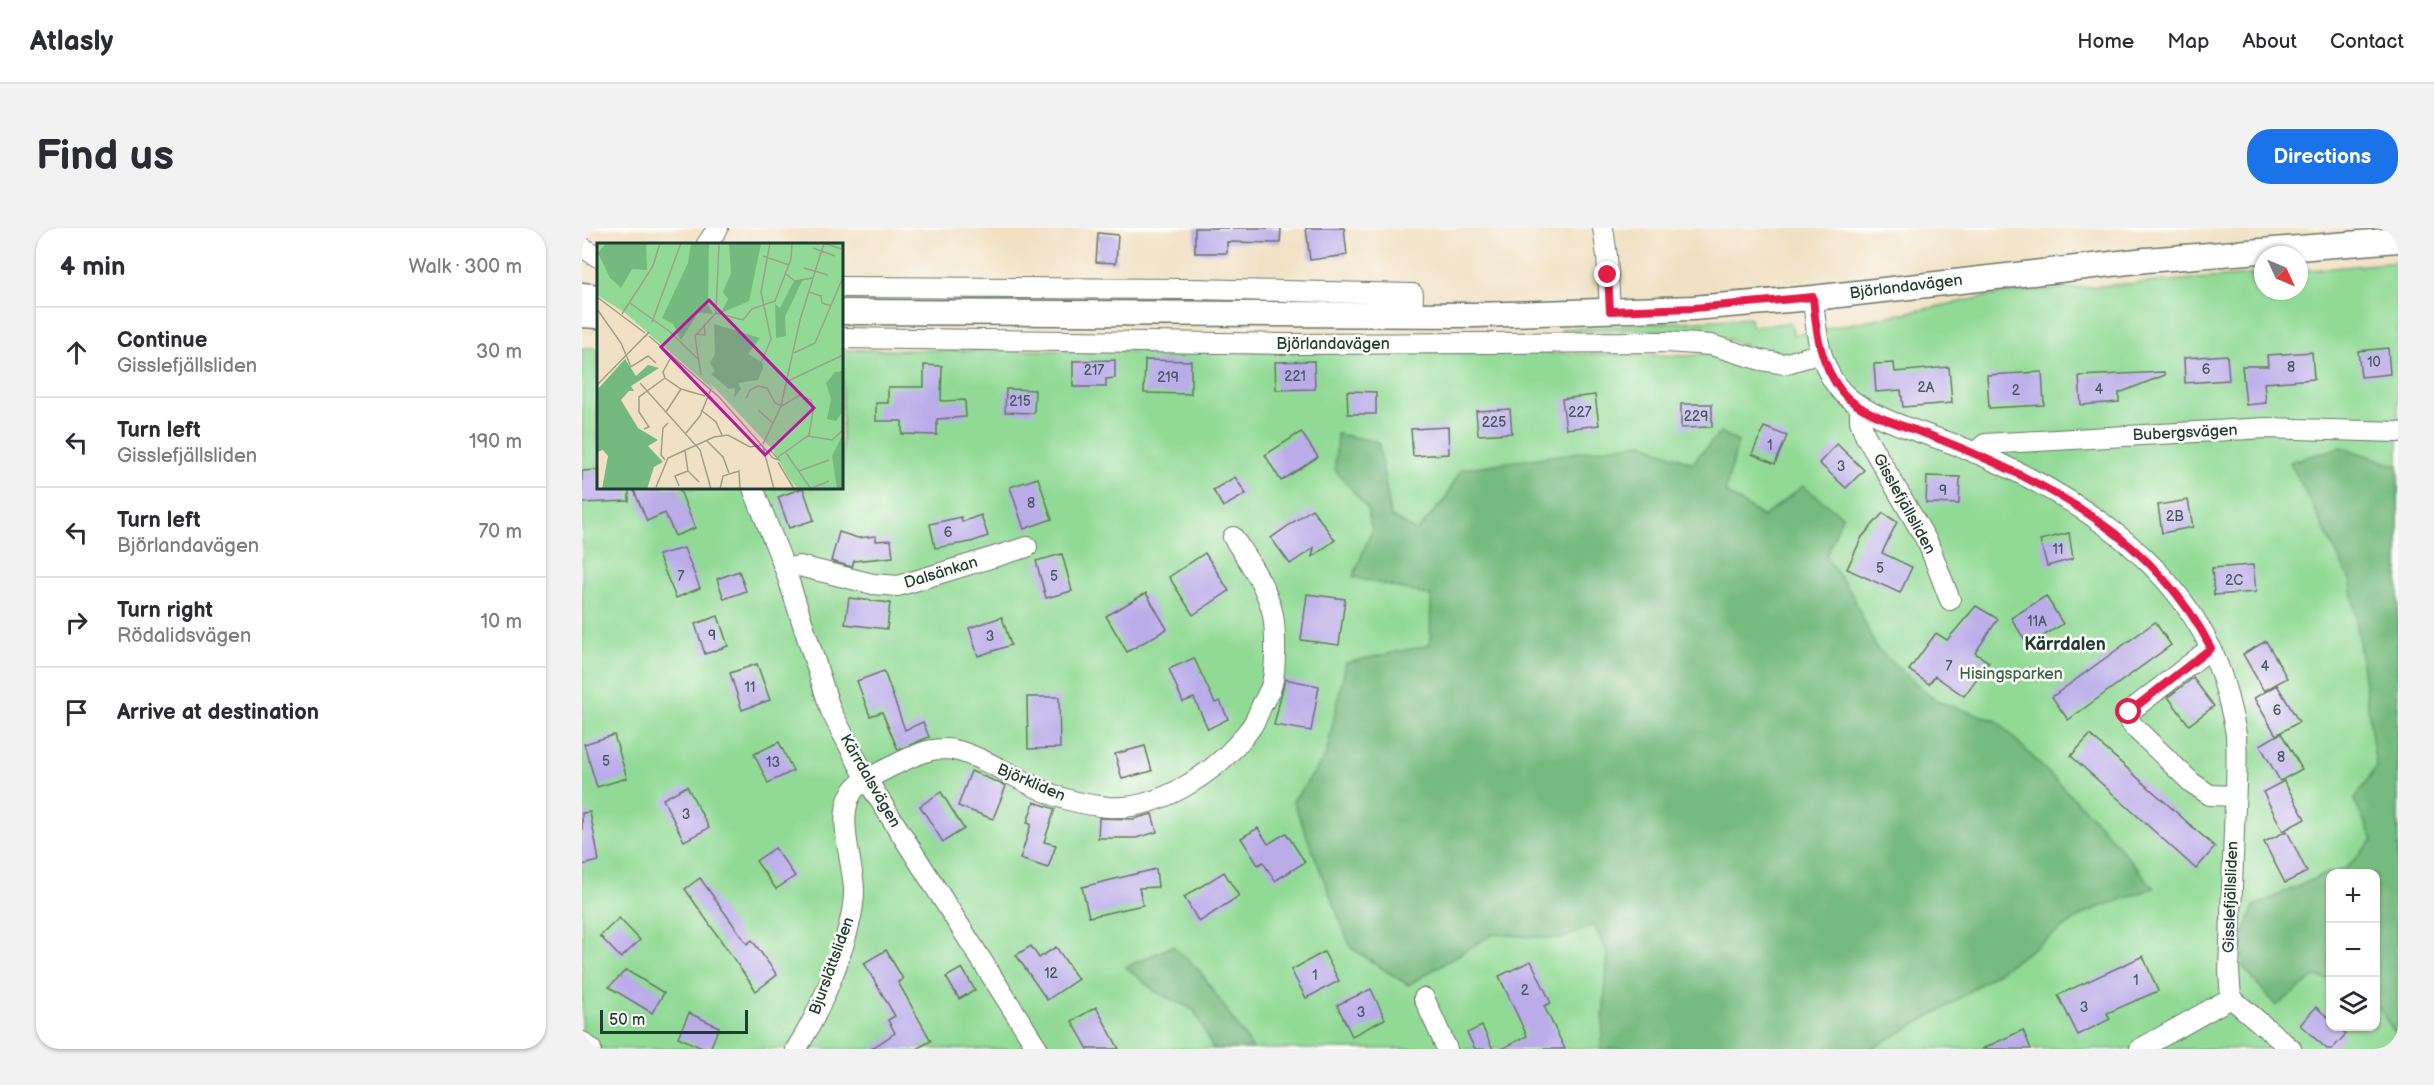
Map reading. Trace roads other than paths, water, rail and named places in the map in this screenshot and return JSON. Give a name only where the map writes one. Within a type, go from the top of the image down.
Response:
[{"type":"street","points":[[708,243],[718,228]]},
{"type":"street","points":[[1603,228],[1610,311]]},
{"type":"street","name":"Björlandavägen","points":[[843,312],[1412,315],[1694,308],[2146,260],[2398,240]]},
{"type":"street","points":[[582,247],[597,256]]},
{"type":"street","points":[[843,287],[1191,289],[1413,294],[1412,315]]},
{"type":"street","points":[[582,295],[597,297]]},
{"type":"street","name":"Gisslefjällsliden","points":[[1813,297],[1821,354],[1842,393],[1860,408],[1975,453],[2060,495],[2097,518],[2117,534],[2178,596],[2197,622],[2211,648],[2224,686],[2236,734],[2229,971],[2231,999]]},
{"type":"street","points":[[582,315],[597,316]]},
{"type":"street","name":"Björlandavägen","points":[[843,338],[1290,344],[1666,342],[1712,345],[1761,360],[1784,364],[1821,354]]},
{"type":"street","name":"Gisslefjällsliden","points":[[1860,408],[1860,421],[1865,435],[1928,543],[1950,600]]},
{"type":"street","name":"Bubergsvägen","points":[[1975,453],[1985,444],[2266,428],[2398,432]]},
{"type":"street","name":"Kärrdalsvägen","points":[[753,489],[785,570],[831,711],[867,780],[1038,1049]]},
{"type":"street","name":"Björkliden","points":[[867,780],[929,750],[949,749],[966,754],[1050,794],[1082,803],[1109,807],[1141,806],[1196,776],[1235,747],[1250,729],[1272,685],[1273,615],[1264,587],[1233,537]]},
{"type":"street","name":"Dalsänkan","points":[[785,570],[799,566],[873,584],[898,586],[1026,547]]},
{"type":"street","points":[[2211,648],[2165,682],[2129,712],[2127,717],[2134,727],[2192,783],[2210,795],[2235,796]]},
{"type":"street","name":"Bjurslättsliden","points":[[796,1049],[808,1032],[826,992],[852,912],[854,888],[845,827],[850,795],[859,784],[867,780]]},
{"type":"street","points":[[1424,998],[1447,1049]]},
{"type":"street","points":[[2140,1049],[2231,999],[2291,1049]]},
{"type":"street","points":[[582,1042],[591,1049]]},
{"type":"district","name":"Kärrdalen","points":[[2065,644]]},
{"type":"park label","name":"Hisingsparken","points":[[2011,674]]}]
